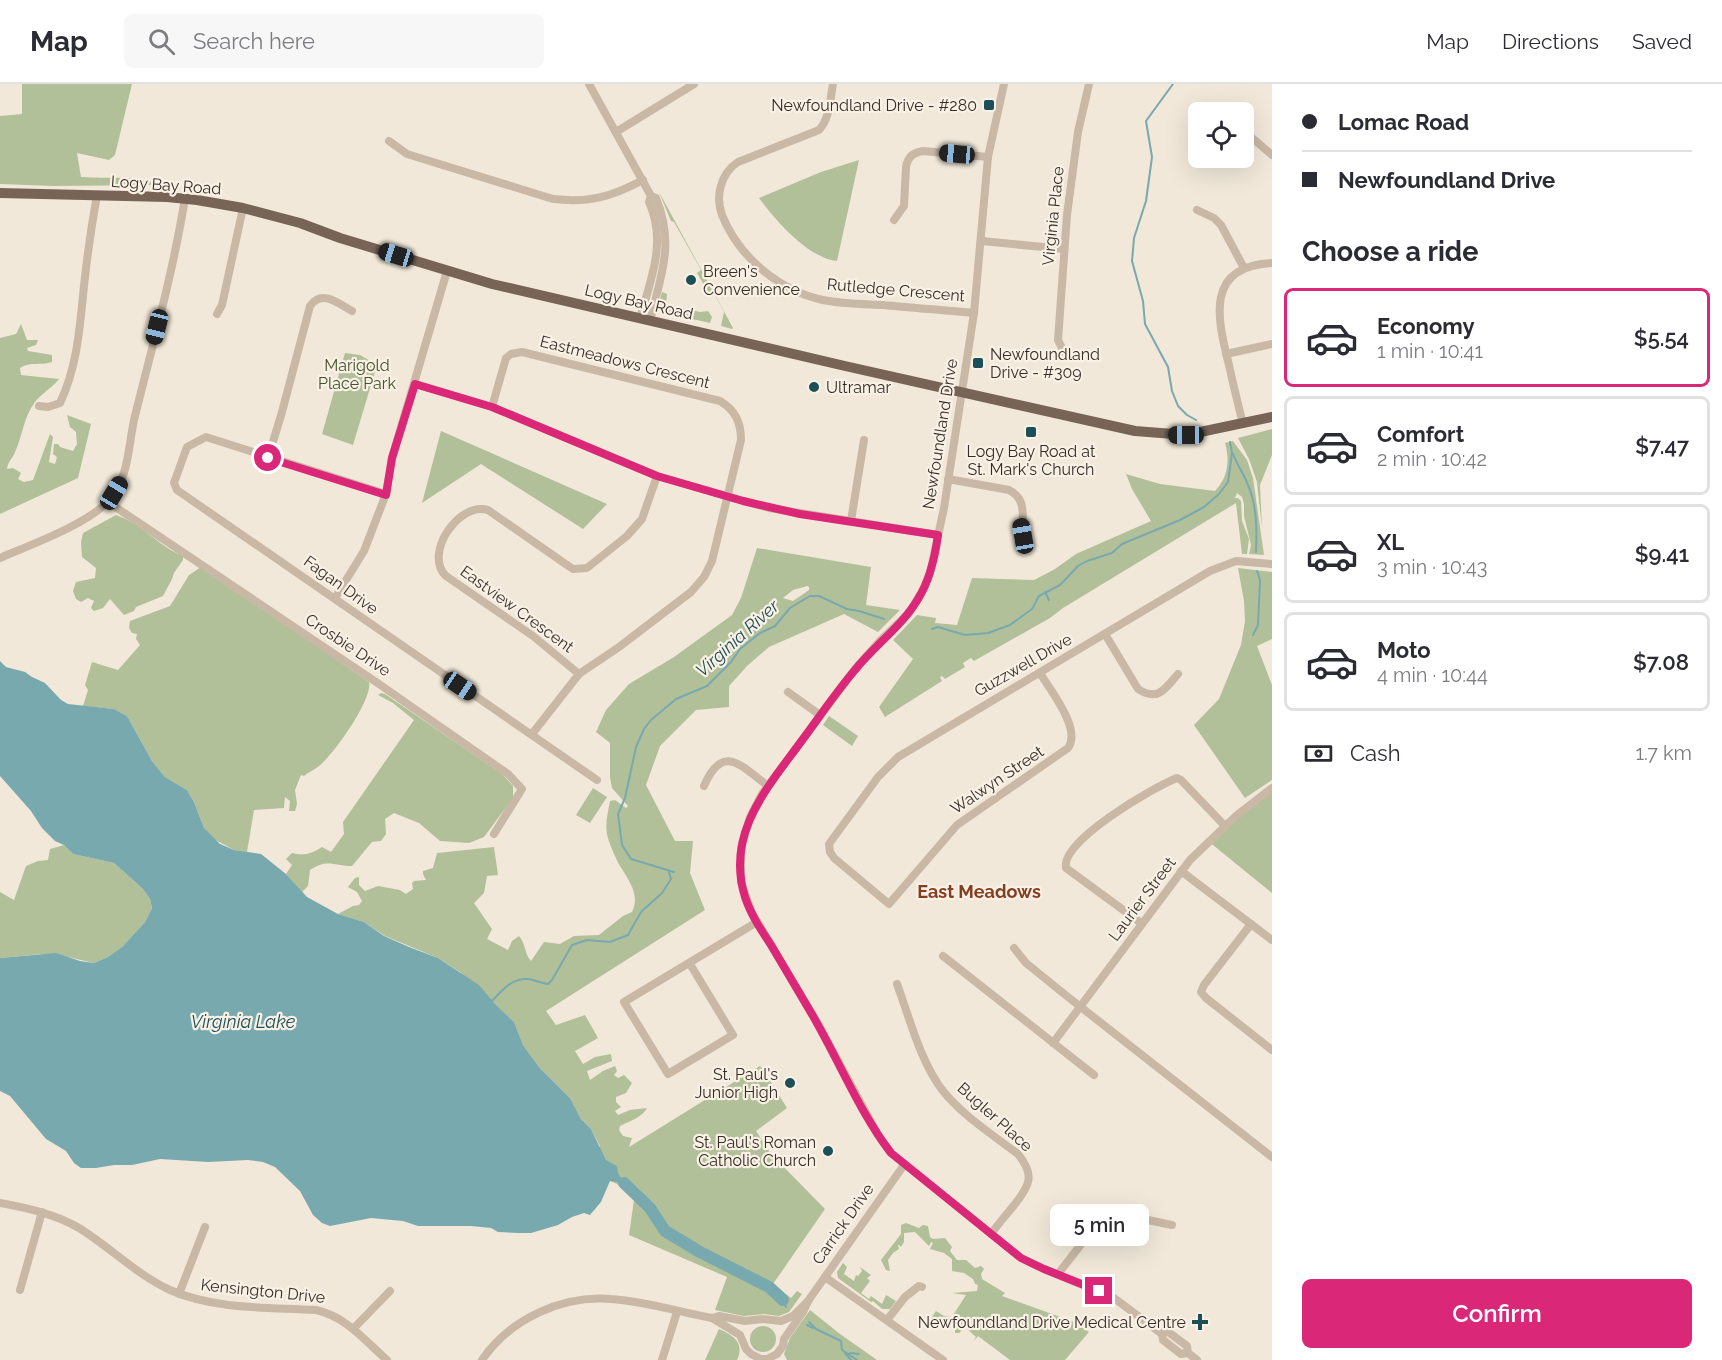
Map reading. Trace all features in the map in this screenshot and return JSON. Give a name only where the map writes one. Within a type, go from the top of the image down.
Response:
[{"type":"main road","name":"Logy Bay Road","points":[[0,194],[185,198],[243,208],[300,223],[492,284],[1135,431],[1173,435],[1198,434],[1272,417]]},
{"type":"street","points":[[589,84],[651,196],[656,198],[665,223],[667,248],[645,320]]},
{"type":"street","name":"Rutledge Crescent","points":[[833,84],[824,124],[819,130],[738,162],[725,175],[720,188],[721,212],[736,240],[747,255],[773,278],[807,296],[841,302],[974,313]]},
{"type":"street","name":"Newfoundland Drive","points":[[1002,84],[987,157],[982,241],[963,393],[930,573],[918,600],[909,613],[855,669],[768,786],[750,817],[741,848],[741,882],[746,900],[757,922],[824,1034],[881,1140],[904,1165],[1021,1258],[1114,1299],[1162,1334],[1167,1331],[1181,1341],[1187,1346],[1188,1353],[1197,1360]]},
{"type":"street","name":"Virginia Place","points":[[1064,352],[1058,340],[1064,249],[1078,132],[1089,84]]},
{"type":"street","points":[[616,132],[688,85]]},
{"type":"street","points":[[1254,140],[1272,155]]},
{"type":"street","points":[[388,141],[407,154],[553,199],[571,201],[598,199],[617,193],[643,180]]},
{"type":"street","points":[[894,220],[904,206],[906,167],[913,154],[922,151],[987,157]]},
{"type":"street","points":[[39,406],[48,407],[60,403],[68,385],[78,347],[85,276],[97,195]]},
{"type":"street","points":[[0,557],[88,518],[108,502],[122,481],[172,267],[185,198]]},
{"type":"street","points":[[217,314],[222,305],[243,208]]},
{"type":"street","points":[[1197,210],[1214,218],[1221,225],[1244,268]]},
{"type":"street","points":[[982,241],[1064,249]]},
{"type":"street","points":[[1239,425],[1220,328],[1218,311],[1220,297],[1231,280],[1244,268],[1272,263]]},
{"type":"street","points":[[335,598],[337,591],[364,551],[386,495],[392,458],[447,271]]},
{"type":"street","points":[[352,311],[326,297],[318,298],[310,306],[268,458],[386,495]]},
{"type":"street","points":[[1226,354],[1272,344]]},
{"type":"street","name":"Eastmeadows Crescent","points":[[492,407],[506,358],[511,354],[522,352],[720,401],[730,407],[741,430],[741,440],[727,496]]},
{"type":"street","points":[[415,384],[492,407],[657,476],[769,508],[938,535]]},
{"type":"street","name":"Fagan Drive","points":[[268,458],[206,437],[187,447],[174,483],[177,490],[597,780]]},
{"type":"street","points":[[851,521],[864,440]]},
{"type":"street","name":"Eastview Crescent","points":[[579,674],[533,636],[446,576],[438,564],[437,557],[440,549],[447,532],[459,517],[470,510],[481,508],[488,510],[573,569],[587,568],[635,528],[646,510],[657,476]]},
{"type":"street","points":[[948,479],[1009,490],[1017,495],[1021,502],[1023,536]]},
{"type":"street","points":[[532,734],[579,674],[648,625],[691,592],[699,583],[712,561],[727,496]]},
{"type":"street","name":"Crosbie Drive","points":[[108,502],[379,684],[508,774],[522,789],[494,834]]},
{"type":"street","name":"Guzzwell Drive","points":[[889,904],[839,863],[830,852],[829,844],[890,763],[1198,578],[1223,565],[1243,561],[1272,564]]},
{"type":"street","points":[[1105,634],[1138,689],[1147,694],[1156,695],[1165,689],[1178,674]]},
{"type":"street","name":"Walwyn Street","points":[[889,904],[957,825],[1049,763],[1072,743],[1072,728],[1040,673]]},
{"type":"street","points":[[788,692],[820,715]]},
{"type":"street","points":[[704,786],[710,771],[721,762],[731,761],[768,786]]},
{"type":"street","points":[[1141,923],[1066,868],[1067,859],[1085,837],[1102,822],[1177,778],[1225,826]]},
{"type":"street","name":"Laurier Street","points":[[1053,1043],[1141,923],[1199,850],[1272,788]]},
{"type":"street","points":[[1181,871],[1272,940]]},
{"type":"street","points":[[690,964],[733,1035],[668,1074],[624,1002],[757,922]]},
{"type":"street","points":[[1251,924],[1201,992],[1272,1050]]},
{"type":"street","points":[[1014,948],[1026,963],[1080,1007],[1272,1157]]},
{"type":"street","points":[[943,956],[1095,1075]]},
{"type":"street","name":"Bugler Place","points":[[897,984],[926,1061],[943,1090],[957,1106],[1018,1154],[1026,1164],[1029,1175],[1027,1189],[991,1234]]},
{"type":"street","name":"Carrick Drive","points":[[482,1360],[498,1340],[524,1321],[563,1303],[580,1300],[610,1299],[712,1318],[719,1316],[773,1322],[786,1320],[808,1301],[904,1165]]},
{"type":"street","name":"Kensington Drive","points":[[0,1203],[42,1212],[77,1227],[146,1276],[179,1294],[200,1301],[232,1305],[316,1310],[341,1318],[387,1360]]},
{"type":"street","points":[[20,1290],[42,1212]]},
{"type":"street","points":[[1058,1274],[1104,1215],[1119,1214],[1172,1225]]},
{"type":"street","points":[[179,1294],[205,1227]]},
{"type":"street","points":[[825,1277],[943,1360]]},
{"type":"street","points":[[887,1320],[910,1292],[918,1286],[922,1287]]},
{"type":"street","points":[[354,1328],[390,1291]]},
{"type":"street","name":"Carrick Drive","points":[[712,1318],[717,1323],[733,1329],[743,1338],[746,1349],[755,1358],[767,1359],[777,1354],[808,1301]]},
{"type":"street","points":[[662,1360],[677,1312]]},
{"type":"street","points":[[743,1338],[753,1321]]},
{"type":"street","points":[[773,1322],[778,1326],[784,1340]]},
{"type":"green space","points":[[22,84],[132,84],[115,155],[109,160],[77,153],[81,177],[131,179],[161,185],[0,184],[0,116],[22,114]]},
{"type":"green space","points":[[859,160],[837,261],[815,253],[804,246],[774,217],[759,198],[821,172]]},
{"type":"green space","points":[[659,192],[733,328],[732,329],[721,326],[724,312],[713,292],[708,292],[697,273],[701,270],[674,222],[671,221]]},
{"type":"green space","points":[[662,292],[667,294],[666,304],[700,312],[708,311],[712,317],[710,323],[665,313],[659,304]]},
{"type":"green space","points":[[21,324],[27,340],[38,340],[36,345],[27,348],[28,351],[52,355],[52,362],[24,366],[20,368],[21,375],[59,379],[31,408],[18,446],[7,469],[13,468],[21,473],[18,479],[24,482],[33,480],[50,434],[53,437],[49,462],[55,464],[57,457],[53,454],[54,444],[73,451],[77,444],[76,432],[70,427],[67,415],[91,424],[78,478],[0,514],[0,338],[16,334]]},
{"type":"green space","name":"Marigold Place Park","points":[[345,353],[360,355],[377,365],[353,445],[322,434]]},
{"type":"green space","points":[[1272,429],[1272,455],[1260,485],[1262,529],[1257,482],[1238,438]]},
{"type":"green space","points":[[441,431],[607,504],[583,529],[481,464],[422,503]]},
{"type":"green space","points":[[1233,441],[1247,460],[1253,478],[1264,555],[1249,554],[1251,545],[1244,516],[1244,504],[1242,497],[1237,493],[1235,498],[1241,501],[1242,521],[1249,539],[1247,554],[1242,554],[1236,503],[1050,618],[974,661],[971,658],[963,663],[965,667],[945,679],[940,677],[942,681],[885,717],[879,707],[913,659],[893,640],[917,615],[936,618],[935,623],[957,625],[972,578],[1034,580],[1076,554],[1151,521],[1126,474],[1160,484],[1215,491],[1223,480],[1227,468],[1225,443]]},
{"type":"green space","points":[[116,515],[134,523],[166,547],[183,556],[163,596],[136,607],[134,611],[124,615],[110,599],[103,608],[94,611],[91,608],[94,601],[88,598],[81,602],[76,599],[73,591],[76,582],[95,578],[96,568],[82,557],[83,533]]},
{"type":"green space","points":[[757,548],[871,567],[866,605],[900,610],[878,632],[844,614],[769,647],[729,686],[729,707],[696,710],[660,746],[646,785],[675,841],[693,841],[690,873],[705,910],[546,1011],[556,1025],[585,1015],[598,1038],[575,1051],[583,1064],[595,1057],[611,1054],[612,1061],[587,1071],[590,1080],[615,1066],[617,1071],[614,1075],[618,1078],[624,1075],[632,1083],[626,1093],[616,1097],[616,1102],[621,1107],[615,1111],[618,1115],[630,1110],[647,1108],[639,1117],[620,1126],[619,1130],[623,1136],[632,1138],[629,1147],[760,1066],[764,1071],[759,1075],[759,1079],[762,1081],[769,1079],[787,1108],[756,1131],[771,1154],[825,1209],[773,1284],[791,1298],[797,1291],[802,1294],[789,1312],[779,1316],[764,1314],[744,1316],[715,1310],[727,1277],[629,1235],[634,1200],[617,1184],[610,1181],[616,1174],[599,1150],[600,1146],[591,1129],[581,1119],[570,1098],[539,1067],[523,1045],[514,1022],[460,972],[438,958],[385,936],[364,922],[338,914],[359,905],[362,901],[357,892],[348,887],[355,878],[359,877],[359,885],[365,891],[378,886],[400,890],[406,894],[413,889],[414,881],[426,880],[423,871],[433,868],[437,853],[494,847],[498,875],[487,876],[484,893],[474,903],[492,929],[487,939],[508,950],[512,941],[519,936],[531,961],[544,942],[560,944],[574,936],[599,935],[623,916],[632,912],[635,900],[633,889],[613,852],[606,830],[610,801],[615,800],[626,808],[628,806],[612,788],[610,743],[596,732],[606,710],[629,684],[674,657],[732,615],[741,598]],"holes":[[[809,587],[809,590],[793,601],[783,598],[793,590]]]},
{"type":"green space","points":[[201,567],[369,682],[365,701],[342,739],[326,760],[304,776],[301,775],[295,790],[297,804],[295,811],[289,811],[290,801],[285,797],[284,808],[254,810],[247,852],[234,850],[212,838],[204,828],[187,790],[165,777],[152,761],[127,716],[114,709],[83,706],[88,690],[85,685],[92,662],[118,670],[140,645],[136,639],[137,634],[132,633],[129,628],[130,621],[170,606],[189,575]]},
{"type":"green space","points":[[1238,568],[1272,572],[1272,639],[1257,646],[1272,685],[1272,780],[1245,798],[1194,725],[1219,699],[1241,645],[1245,621]]},
{"type":"green space","points":[[381,693],[502,774],[513,786],[513,798],[484,837],[469,843],[440,841],[419,823],[394,813],[385,819],[386,834],[381,841],[372,842],[352,866],[326,863],[316,866],[310,870],[308,886],[302,892],[286,874],[292,865],[286,859],[292,853],[307,854],[322,847],[331,852],[344,834],[343,822],[414,720],[393,703],[378,695]]},
{"type":"green space","points":[[829,716],[858,736],[852,746],[823,725]]},
{"type":"green space","points":[[593,788],[607,797],[590,823],[576,815]]},
{"type":"green space","points":[[1272,788],[1272,893],[1208,841]]},
{"type":"green space","points":[[64,845],[73,854],[114,863],[143,889],[150,899],[152,908],[145,922],[122,947],[94,963],[42,954],[0,958],[0,892],[14,900],[26,866],[48,860],[50,849]]},
{"type":"green space","points":[[906,1223],[919,1228],[923,1225],[928,1226],[930,1237],[933,1239],[945,1238],[952,1247],[950,1251],[957,1260],[966,1260],[975,1268],[981,1266],[984,1269],[981,1274],[982,1279],[1005,1293],[1002,1296],[1077,1323],[1089,1332],[1065,1360],[1010,1360],[978,1336],[973,1342],[976,1337],[965,1327],[959,1333],[955,1333],[955,1326],[943,1318],[937,1322],[932,1317],[936,1311],[944,1316],[952,1317],[966,1295],[952,1293],[977,1291],[978,1285],[964,1273],[952,1271],[952,1259],[944,1253],[930,1249],[933,1243],[931,1242],[929,1246],[915,1232],[904,1233],[904,1242],[901,1247],[898,1245],[899,1249],[888,1260],[890,1271],[886,1270],[881,1260],[901,1234],[901,1225]]},
{"type":"green space","points":[[843,1263],[847,1267],[844,1274],[854,1281],[856,1275],[858,1276],[862,1271],[860,1267],[871,1275],[867,1278],[870,1281],[861,1293],[869,1299],[871,1296],[882,1304],[886,1295],[896,1301],[890,1309],[882,1309],[838,1278],[837,1272]]},
{"type":"green space","points":[[810,1310],[877,1360],[787,1360],[784,1354],[790,1338]]},
{"type":"green space","points":[[763,1326],[772,1330],[776,1339],[772,1348],[763,1352],[754,1348],[750,1339],[754,1330]]},
{"type":"green space","points":[[719,1329],[729,1334],[739,1344],[737,1360],[705,1360]]},
{"type":"water","name":"Virginia Lake","points":[[0,661],[6,667],[25,672],[45,683],[68,704],[114,709],[127,716],[152,761],[165,777],[187,790],[204,828],[220,844],[234,850],[261,854],[286,874],[307,897],[338,914],[364,922],[384,936],[438,958],[479,985],[514,1022],[523,1045],[539,1067],[570,1098],[581,1119],[591,1129],[606,1160],[617,1166],[624,1183],[610,1181],[601,1202],[590,1215],[584,1213],[558,1225],[531,1233],[518,1233],[498,1232],[491,1228],[471,1226],[418,1226],[403,1221],[371,1218],[330,1226],[322,1223],[313,1215],[300,1191],[275,1167],[263,1162],[160,1159],[132,1165],[96,1168],[81,1168],[74,1163],[66,1151],[46,1139],[10,1096],[0,1091],[0,958],[56,953],[94,963],[122,947],[145,922],[152,908],[150,899],[143,889],[114,863],[73,854],[64,845],[55,841],[0,776]]},
{"type":"waterway","name":"Virginia River","points":[[1173,84],[1146,121],[1152,157],[1146,201],[1134,238],[1132,261],[1143,301],[1145,324],[1168,367],[1172,391],[1178,406],[1196,420]]},
{"type":"waterway","name":"Virginia River","points":[[932,629],[938,627],[965,635],[988,633],[1010,625],[1032,609],[1039,596],[1060,585],[1078,566],[1112,553],[1122,544],[1180,520],[1204,507],[1219,494],[1228,482],[1232,453],[1230,442]]},
{"type":"waterway","points":[[1233,454],[1251,493],[1255,509],[1256,552]]},
{"type":"waterway","points":[[1253,635],[1258,625],[1260,580],[1257,571]]},
{"type":"waterway","name":"Virginia River","points":[[1045,592],[1049,600]]},
{"type":"waterway","name":"Virginia River","points":[[674,872],[631,859],[622,845],[618,814],[625,798],[636,747],[651,720],[676,699],[707,686],[731,662],[740,649],[760,633],[775,626],[790,608],[810,596],[819,596],[847,609],[884,619]]},
{"type":"waterway","name":"Virginia River","points":[[492,1001],[510,984],[521,979],[548,984],[572,945],[587,940],[610,942],[628,935],[641,912],[662,893],[671,879],[669,872]]},
{"type":"waterway","points":[[624,1183],[650,1208],[665,1231],[700,1252],[769,1287],[783,1300]]},
{"type":"waterway","points":[[783,1300],[786,1307]]},
{"type":"waterway","points":[[809,1322],[816,1329],[841,1341],[842,1350],[857,1360]]},
{"type":"waterway","points":[[807,1325],[813,1328]]},
{"type":"waterway","points":[[845,1353],[851,1360]]},
{"type":"waterway","points":[[850,1353],[859,1354]]},
{"type":"place","name":"Newfoundland Drive - #280","points":[[989,105]]},
{"type":"place","name":"Breen's Convenience","points":[[691,280]]},
{"type":"place","name":"Newfoundland Drive - #309","points":[[978,363]]},
{"type":"place","name":"Ultramar","points":[[814,387]]},
{"type":"place","name":"Logy Bay Road at St. Mark's Church","points":[[1031,432]]},
{"type":"place","name":"St. Paul's Junior High","points":[[790,1083]]},
{"type":"place","name":"St. Paul's Roman Catholic Church","points":[[828,1151]]},
{"type":"place","name":"Newfoundland Drive Medical Centre","points":[[1200,1322]]},
{"type":"district","name":"East Meadows","points":[[979,891]]},
{"type":"route","points":[[268,458],[386,495],[392,458],[415,384],[492,407],[657,476],[743,501],[800,514],[938,535],[930,573],[918,600],[909,613],[855,669],[755,806],[741,848],[741,882],[752,913],[824,1034],[878,1135],[891,1153],[1021,1258],[1099,1291]]}]
